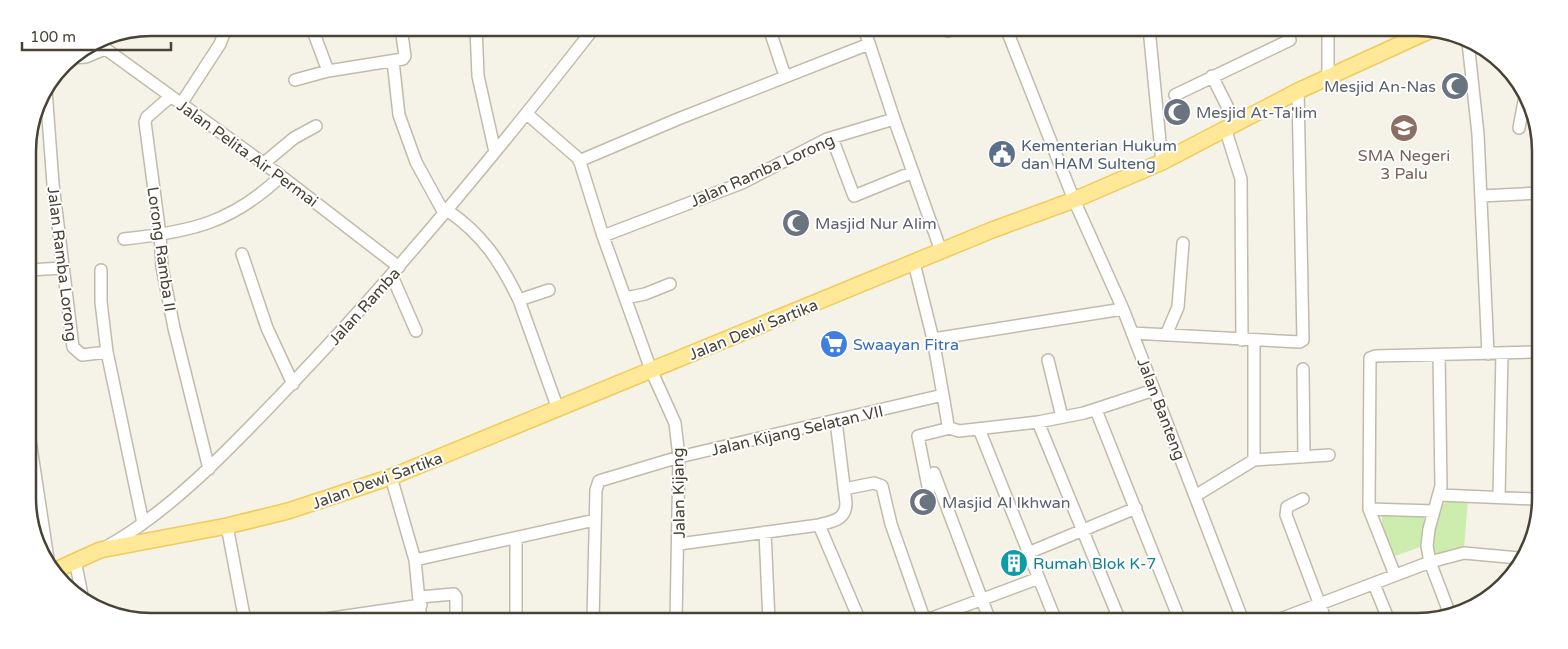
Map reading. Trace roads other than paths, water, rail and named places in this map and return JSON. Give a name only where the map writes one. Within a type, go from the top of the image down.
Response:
[{"type":"main road","name":"Jalan Dewi Sartika","points":[[60,567],[100,550],[227,526],[299,508],[391,477],[941,251],[1074,200],[1162,162],[1298,91],[1418,36]]},
{"type":"street","points":[[181,104],[220,44],[223,36]]},
{"type":"street","points":[[315,36],[328,71]]},
{"type":"street","points":[[296,80],[328,71],[393,61],[405,57],[402,36]]},
{"type":"street","points":[[476,36],[478,76],[495,152]]},
{"type":"street","name":"Jalan Ramba","points":[[100,550],[142,522],[209,468],[292,384],[446,212],[527,114],[588,36]]},
{"type":"street","points":[[772,36],[785,76]]},
{"type":"street","points":[[866,36],[941,251]]},
{"type":"street","name":"Jalan Banteng","points":[[1009,36],[1074,200],[1123,309],[1196,496],[1239,613]]},
{"type":"street","points":[[1150,36],[1162,162]]},
{"type":"street","points":[[1328,36],[1328,77]]},
{"type":"street","points":[[1175,95],[1290,40]]},
{"type":"street","points":[[579,161],[785,76],[869,44]]},
{"type":"street","name":"Jalan Pelita Air Permai","points":[[103,47],[281,176],[395,271]]},
{"type":"street","points":[[1469,49],[1476,106],[1488,354]]},
{"type":"street","points":[[393,61],[399,115],[416,162],[446,212],[469,225],[504,269],[520,300],[558,409]]},
{"type":"street","points":[[1212,76],[1230,125],[1241,179],[1242,340]]},
{"type":"street","points":[[1132,333],[1254,341],[1300,342],[1303,339],[1298,91]]},
{"type":"street","name":"Lorong Ramba II","points":[[170,97],[147,117],[145,122],[160,235],[162,268],[174,328],[209,468]]},
{"type":"street","points":[[1519,128],[1523,107]]},
{"type":"street","name":"Jalan Ramba Lorong","points":[[43,114],[74,350],[82,355],[107,352]]},
{"type":"street","points":[[527,114],[579,161],[603,236],[651,370]]},
{"type":"street","name":"Jalan Ramba Lorong","points":[[603,236],[742,183],[832,138],[894,119]]},
{"type":"street","points":[[264,163],[294,138],[316,126]]},
{"type":"street","points":[[832,138],[853,196],[913,172]]},
{"type":"street","points":[[124,239],[192,229],[237,210],[258,198],[281,176]]},
{"type":"street","points":[[1481,196],[1532,193]]},
{"type":"street","points":[[1166,335],[1178,307],[1183,243]]},
{"type":"street","points":[[242,254],[267,328],[292,384]]},
{"type":"street","points":[[914,263],[933,339],[950,428]]},
{"type":"street","points":[[36,270],[63,268]]},
{"type":"street","points":[[101,270],[107,352],[142,522]]},
{"type":"street","points":[[395,271],[416,332]]},
{"type":"street","points":[[625,298],[645,294],[670,284]]},
{"type":"street","points":[[520,300],[549,290]]},
{"type":"street","points":[[933,339],[1123,309]]},
{"type":"street","points":[[1254,341],[1254,460]]},
{"type":"street","points":[[1395,575],[1369,509],[1368,365],[1370,358],[1375,356],[1532,352]]},
{"type":"street","points":[[1499,497],[1502,354]]},
{"type":"street","points":[[1439,355],[1440,495],[1434,511],[1427,542],[1430,562],[1448,608]]},
{"type":"street","points":[[1048,360],[1062,417]]},
{"type":"street","points":[[1303,369],[1304,457]]},
{"type":"street","name":"Jalan Kijang","points":[[651,370],[675,423],[679,457],[676,613]]},
{"type":"street","points":[[929,492],[918,436],[950,428],[955,431],[1038,422],[1096,410],[1154,390]]},
{"type":"street","name":"Jalan Kijang Selatan VII","points":[[593,613],[596,490],[599,481],[679,457],[943,395]]},
{"type":"street","points":[[1096,410],[1177,613]]},
{"type":"street","points":[[679,544],[819,525],[839,520],[844,515],[846,503],[836,421]]},
{"type":"street","points":[[1038,422],[1084,529],[1117,613]]},
{"type":"street","points":[[979,429],[1053,613]]},
{"type":"street","points":[[1196,496],[1254,460],[1329,455]]},
{"type":"street","points":[[934,473],[987,613]]},
{"type":"street","points":[[391,477],[415,560],[421,613]]},
{"type":"street","points":[[36,480],[46,543]]},
{"type":"street","points":[[844,489],[874,483],[882,486],[889,518],[922,613]]},
{"type":"street","points":[[1440,495],[1532,499]]},
{"type":"street","points":[[1303,499],[1287,506],[1286,515],[1323,613]]},
{"type":"street","points":[[1028,553],[1136,508]]},
{"type":"street","points":[[1369,509],[1434,511]]},
{"type":"street","points":[[415,560],[595,520]]},
{"type":"street","points":[[819,525],[857,613]]},
{"type":"street","points":[[227,526],[243,613]]},
{"type":"street","points":[[765,532],[769,613]]},
{"type":"street","points":[[516,538],[516,613]]},
{"type":"street","points":[[1296,613],[1430,562],[1464,553],[1515,558]]},
{"type":"street","points":[[76,560],[81,588]]},
{"type":"street","points":[[946,613],[1038,578]]},
{"type":"street","points":[[1374,584],[1386,613]]},
{"type":"street","points":[[358,613],[454,594],[455,613]]},
{"type":"place","name":"Mesjid An-Nas","points":[[1455,86]]},
{"type":"place","name":"Mesjid At-Ta'lim","points":[[1177,112]]},
{"type":"place","name":"SMA Negeri 3 Palu","points":[[1404,128]]},
{"type":"place","name":"Kementerian Hukum dan HAM Sulteng","points":[[1002,154]]},
{"type":"place","name":"Masjid Nur Alim","points":[[796,223]]},
{"type":"place","name":"Swaayan Fitra","points":[[834,344]]},
{"type":"place","name":"Masjid Al Ikhwan","points":[[923,502]]},
{"type":"place","name":"Rumah Blok K-7","points":[[1014,563]]}]
